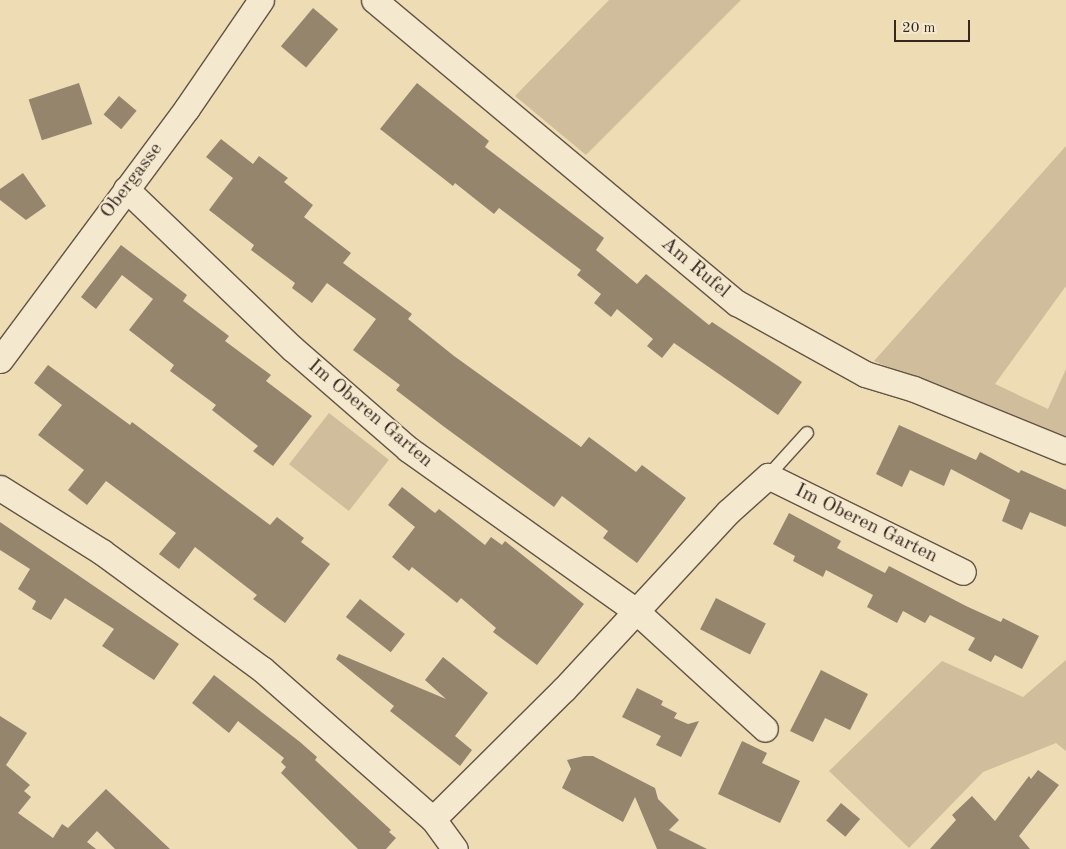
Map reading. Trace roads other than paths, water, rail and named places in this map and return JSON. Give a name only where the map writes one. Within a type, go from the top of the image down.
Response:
[{"type":"street","name":"Obergasse","points":[[0,360],[126,190],[261,0]]},
{"type":"street","name":"Am Rufel","points":[[374,0],[737,303],[865,374],[914,389],[1066,452]]},
{"type":"street","name":"Im Oberen Garten","points":[[126,190],[293,349],[408,449],[637,612],[765,729]]},
{"type":"street","name":"Im Oberen Garten","points":[[433,819],[637,612],[728,512],[768,476],[964,572]]},
{"type":"street","points":[[0,488],[102,552],[262,669],[433,819],[455,849]]},
{"type":"lane","name":"Im Oberen Garten","points":[[768,476],[807,433]]}]
